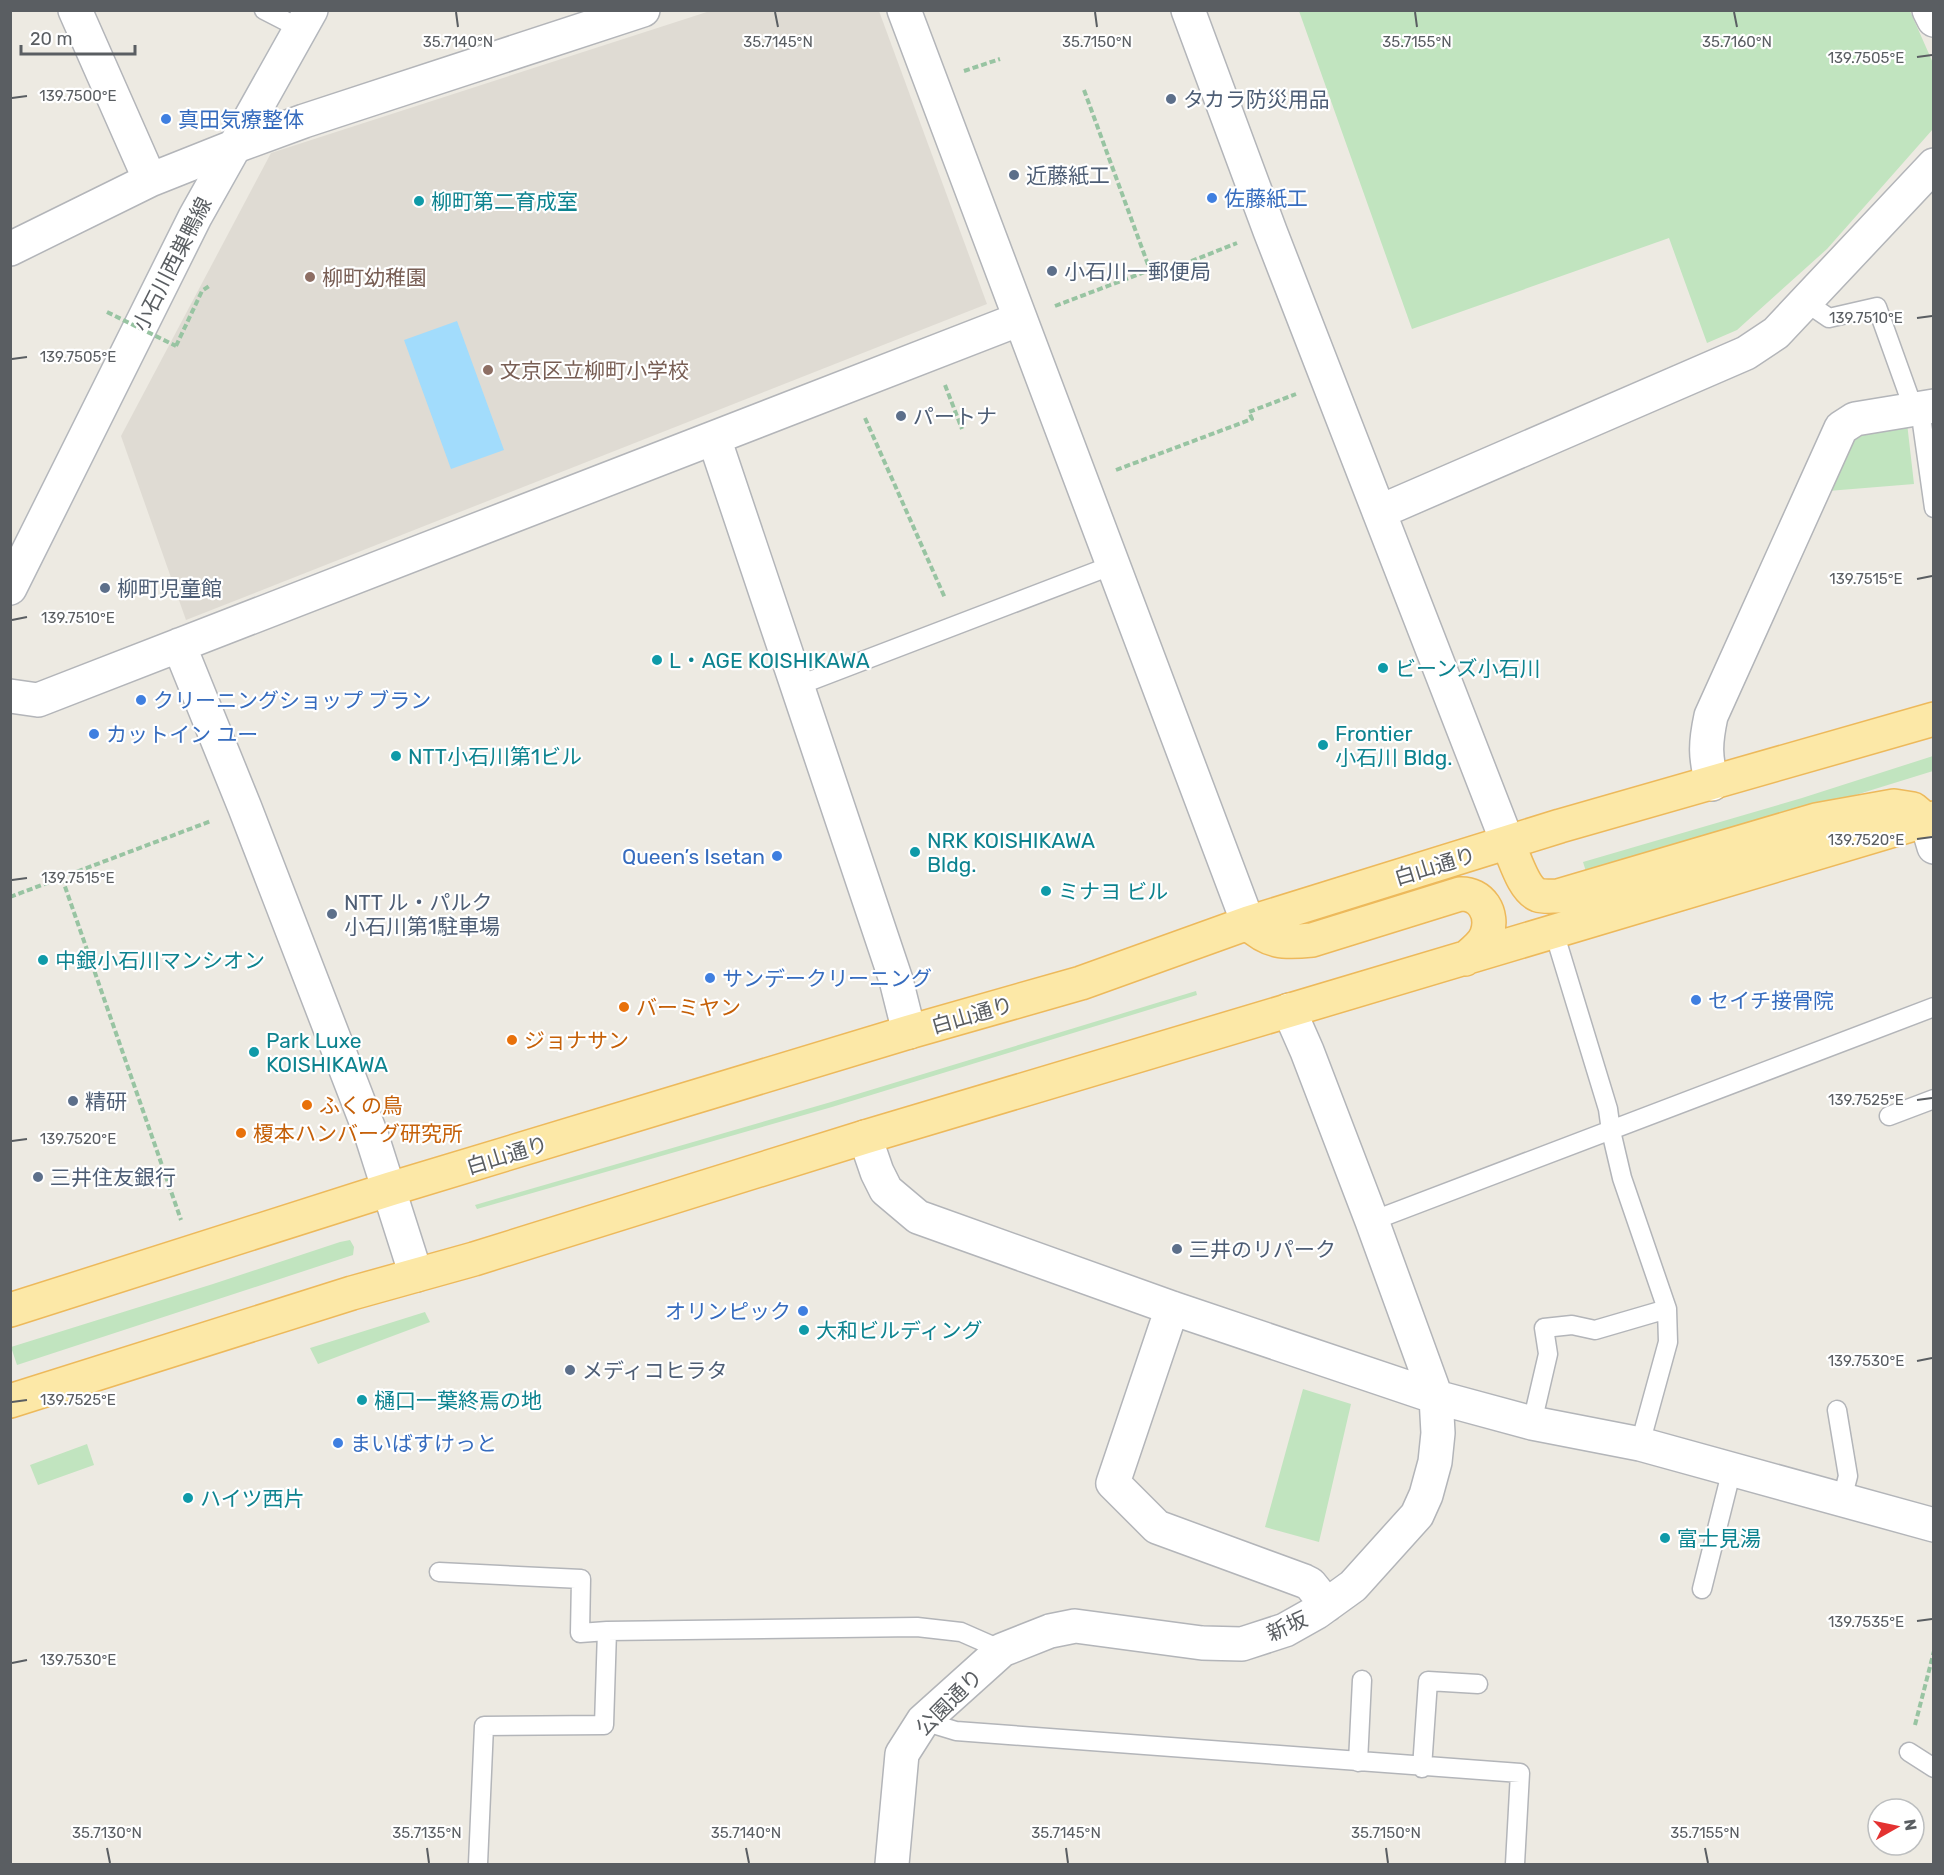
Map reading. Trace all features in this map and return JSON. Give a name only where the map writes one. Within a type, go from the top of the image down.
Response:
[{"type":"main road","name":"白山通り","points":[[10,1310],[390,1189],[909,1032],[1081,983],[1248,923],[1560,826],[1934,719]]},
{"type":"main road","points":[[10,1401],[352,1293],[474,1259],[865,1137],[1289,1010],[1554,932],[1931,828],[1913,809],[1894,806],[1816,820],[1558,896],[1540,896],[1532,892],[1525,884],[1508,844]]},
{"type":"main road","points":[[1248,923],[1259,934],[1274,940],[1301,941],[1460,894],[1469,894],[1480,900],[1488,917],[1489,927],[1487,936],[1465,958]]},
{"type":"street","points":[[75,10],[150,180]]},
{"type":"street","points":[[10,249],[150,180],[233,147],[303,121],[643,10]]},
{"type":"street","points":[[904,10],[1248,923]]},
{"type":"street","points":[[1188,10],[1270,231],[1508,844]]},
{"type":"street","points":[[1929,10],[1934,20]]},
{"type":"street","name":"小石川西巣鴨線","points":[[10,588],[195,217],[308,16]]},
{"type":"street","points":[[1379,512],[1746,353],[1776,333],[1934,165]]},
{"type":"street","points":[[10,696],[38,700],[1020,319]]},
{"type":"street","points":[[1712,784],[1706,759],[1706,740],[1711,716],[1841,428],[1855,419],[1922,408]]},
{"type":"street","points":[[714,438],[896,980],[909,1032]]},
{"type":"street","points":[[179,645],[245,808],[372,1137],[416,1275]]},
{"type":"street","name":"新坂","points":[[1002,1650],[1050,1630],[1075,1626],[1202,1643],[1242,1644],[1285,1630],[1328,1605],[1353,1586],[1417,1515],[1426,1495],[1435,1462],[1438,1433],[1436,1397],[1372,1221],[1289,1010]]},
{"type":"street","points":[[865,1137],[886,1190],[918,1217],[1172,1308],[1436,1397],[1532,1423],[1640,1444],[1934,1526]]},
{"type":"street","points":[[1172,1308],[1113,1483],[1157,1527],[1304,1581],[1310,1584],[1328,1605]]},
{"type":"street","name":"公園通り","points":[[892,1864],[902,1754],[923,1721],[1002,1650]]},
{"type":"lane","points":[[264,10],[308,16]]},
{"type":"lane","points":[[1804,301],[1829,318],[1877,307],[1922,408],[1934,508]]},
{"type":"lane","points":[[797,686],[1113,565]]},
{"type":"lane","points":[[1554,932],[1608,1109],[1622,1178],[1667,1309],[1668,1342],[1640,1444]]},
{"type":"lane","points":[[1372,1221],[1934,1007]]},
{"type":"lane","points":[[1889,1116],[1934,1099]]},
{"type":"lane","points":[[1532,1423],[1548,1353],[1544,1328],[1572,1325],[1595,1330],[1667,1309]]},
{"type":"lane","points":[[1837,1410],[1848,1476],[1842,1499]]},
{"type":"lane","points":[[1701,1589],[1732,1469]]},
{"type":"lane","points":[[439,1572],[581,1579],[580,1633],[917,1627],[961,1632],[1002,1650]]},
{"type":"lane","points":[[478,1864],[484,1726],[604,1725],[607,1631]]},
{"type":"lane","points":[[1358,1762],[1362,1680]]},
{"type":"lane","points":[[1422,1768],[1428,1681],[1478,1684]]},
{"type":"lane","points":[[923,1721],[956,1731],[1422,1768],[1520,1773],[1515,1864]]},
{"type":"lane","points":[[1909,1752],[1934,1768]]},
{"type":"path","points":[[1084,90],[1150,270]]},
{"type":"path","points":[[1020,319],[1150,270],[1179,266],[1270,231]]},
{"type":"path","points":[[107,312],[176,346],[202,291],[209,286]]},
{"type":"path","points":[[932,354],[962,429]]},
{"type":"path","points":[[1082,483],[1252,419],[1249,412],[1328,382]]},
{"type":"path","points":[[851,385],[958,626]]},
{"type":"path","points":[[10,897],[245,808]]},
{"type":"path","points":[[62,878],[193,1253]]},
{"type":"path","points":[[1909,1752],[1934,1651]]},
{"type":"shaded area","name":"文京区立柳町小学校","points":[[710,11],[879,11],[987,304],[186,620],[121,436],[271,153]]},
{"type":"green space","points":[[1299,11],[1910,11],[1933,63],[1933,129],[1827,249],[1737,330],[1707,343],[1669,238],[1412,329]]},
{"type":"green space","points":[[1907,423],[1914,484],[1828,491],[1857,431]]},
{"type":"green space","points":[[1933,756],[1933,771],[1588,878],[1583,862],[1802,798]]},
{"type":"green space","points":[[1196,991],[1197,995],[832,1107],[477,1209],[475,1205],[831,1102]]},
{"type":"green space","points":[[350,1240],[354,1247],[353,1255],[17,1365],[11,1347]]},
{"type":"green space","points":[[425,1312],[430,1322],[318,1364],[310,1348]]},
{"type":"green space","points":[[1303,1389],[1351,1404],[1319,1542],[1265,1527]]},
{"type":"green space","points":[[87,1444],[94,1465],[38,1485],[30,1465]]},
{"type":"water","points":[[457,321],[504,450],[451,469],[404,340]]},
{"type":"place","name":"タカラ防災用品","points":[[1171,99]]},
{"type":"place","name":"真田気療整体","points":[[166,119]]},
{"type":"place","name":"近藤紙工","points":[[1014,175]]},
{"type":"place","name":"佐藤紙工","points":[[1212,198]]},
{"type":"place","name":"柳町第二育成室","points":[[419,201]]},
{"type":"place","name":"小石川一郵便局","points":[[1052,271]]},
{"type":"place","name":"柳町幼稚園","points":[[310,277]]},
{"type":"place","name":"文京区立柳町小学校","points":[[488,370]]},
{"type":"place","name":"パートナ","points":[[901,416]]},
{"type":"place","name":"柳町児童館","points":[[105,588]]},
{"type":"place","name":"L・AGE KOISHIKAWA","points":[[657,660]]},
{"type":"place","name":"ビーンズ小石川","points":[[1383,668]]},
{"type":"place","name":"クリーニングショップ ブラン","points":[[141,700]]},
{"type":"place","name":"カットイン ユー","points":[[94,734]]},
{"type":"place","name":"Frontier 小石川 Bldg.","points":[[1323,745]]},
{"type":"place","name":"NTT小石川第1ビル","points":[[396,756]]},
{"type":"place","name":"NRK KOISHIKAWA Bldg.","points":[[915,852]]},
{"type":"place","name":"Queen’s Isetan","points":[[777,856]]},
{"type":"place","name":"ミナヨ ビル","points":[[1046,891]]},
{"type":"place","name":"NTT ル・パルク 小石川第1駐車場","points":[[332,914]]},
{"type":"place","name":"中銀小石川マンシオン","points":[[43,960]]},
{"type":"place","name":"サンデークリーニング","points":[[710,978]]},
{"type":"place","name":"セイチ接骨院","points":[[1696,1000]]},
{"type":"place","name":"バーミヤン","points":[[624,1007]]},
{"type":"place","name":"ジョナサン","points":[[512,1040]]},
{"type":"place","name":"Park Luxe KOISHIKAWA","points":[[254,1052]]},
{"type":"place","name":"精研","points":[[73,1101]]},
{"type":"place","name":"ふくの鳥","points":[[307,1105]]},
{"type":"place","name":"榎本ハンバーグ研究所","points":[[241,1133]]},
{"type":"place","name":"三井住友銀行","points":[[38,1177]]},
{"type":"place","name":"三井のリパーク","points":[[1177,1249]]},
{"type":"place","name":"オリンピック","points":[[803,1311]]},
{"type":"place","name":"大和ビルディング","points":[[804,1330]]},
{"type":"place","name":"メディコヒラタ","points":[[570,1370]]},
{"type":"place","name":"樋口一葉終焉の地","points":[[362,1400]]},
{"type":"place","name":"まいばすけっと","points":[[338,1443]]},
{"type":"place","name":"ハイツ西片","points":[[188,1498]]},
{"type":"place","name":"富士見湯","points":[[1665,1538]]}]
